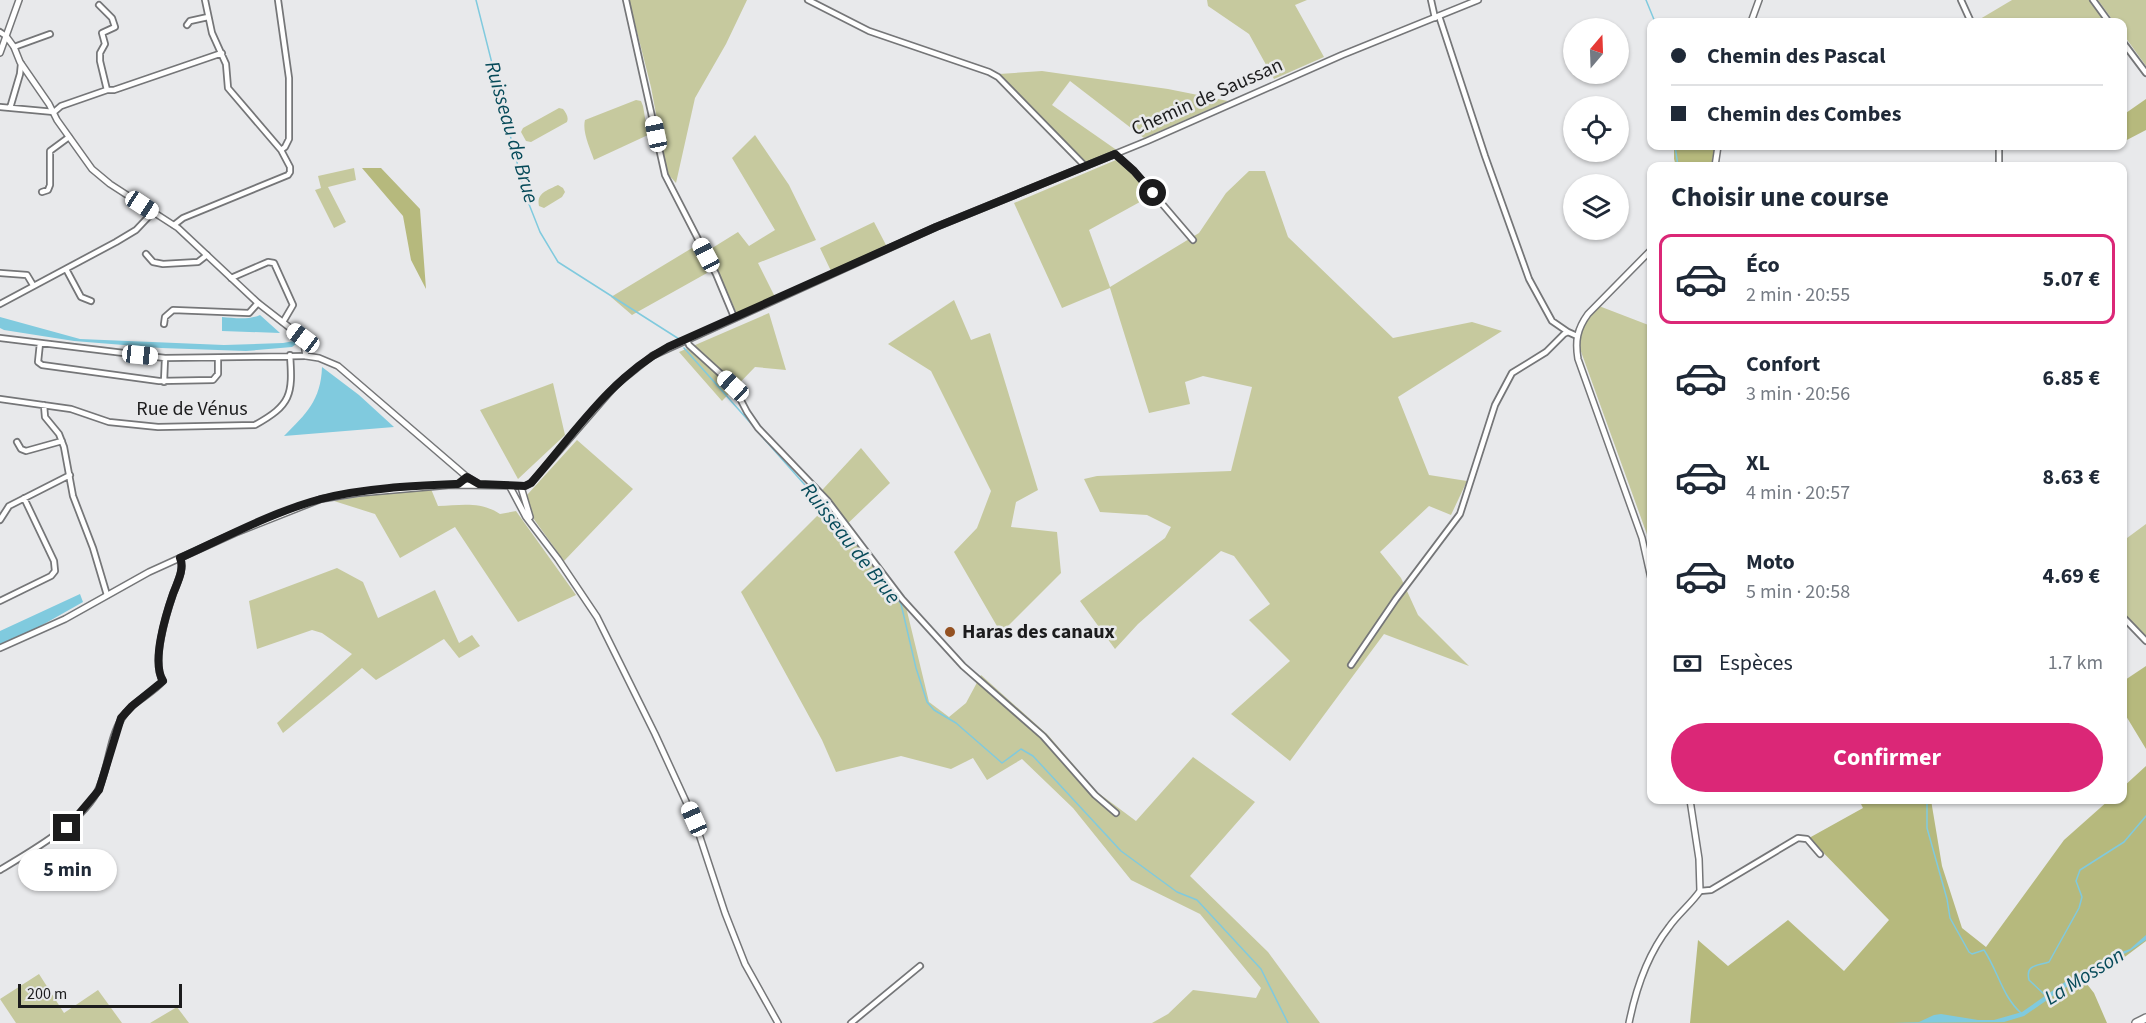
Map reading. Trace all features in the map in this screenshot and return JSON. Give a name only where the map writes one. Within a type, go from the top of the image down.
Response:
[{"type":"main road","points":[[2136,1023],[2146,1018]]},
{"type":"street","points":[[0,53],[19,0]]},
{"type":"street","points":[[174,225],[183,218],[288,175],[290,172],[290,167],[281,150],[228,88],[226,64],[212,33],[205,0]]},
{"type":"street","points":[[278,0],[289,78],[289,139],[281,150]]},
{"type":"street","points":[[626,0],[665,174],[716,274],[734,317]]},
{"type":"street","points":[[808,0],[869,31],[998,77],[1085,166]]},
{"type":"street","points":[[1431,0],[1529,279],[1552,321],[1577,336]]},
{"type":"street","name":"Chemin de Saussan","points":[[521,487],[531,483],[616,385],[651,356],[936,227],[1115,154],[1342,55],[1478,0]]},
{"type":"street","points":[[1752,18],[1759,0]]},
{"type":"street","points":[[1961,0],[1969,18]]},
{"type":"street","points":[[2093,0],[2106,18]]},
{"type":"street","points":[[99,5],[112,18],[115,27],[102,33],[105,44],[100,53],[100,61],[107,90]]},
{"type":"street","points":[[187,25],[190,21],[208,17]]},
{"type":"street","points":[[0,32],[14,47],[20,62],[86,162],[100,176],[174,225],[258,303],[303,338],[306,356]]},
{"type":"street","points":[[14,47],[50,34]]},
{"type":"street","points":[[2127,48],[2146,73]]},
{"type":"street","points":[[0,107],[54,112],[61,106],[222,53]]},
{"type":"street","points":[[10,108],[20,74],[20,62]]},
{"type":"street","points":[[42,192],[48,190],[50,185],[50,151],[69,137]]},
{"type":"street","points":[[1115,154],[1134,171],[1194,240]]},
{"type":"street","points":[[0,304],[126,236],[153,212]]},
{"type":"street","points":[[146,254],[153,262],[163,264],[198,262],[207,255]]},
{"type":"street","points":[[1647,254],[1588,314],[1580,325],[1577,336],[1578,359],[1642,538],[1647,560]]},
{"type":"street","points":[[231,278],[268,262],[274,263],[293,305],[283,322]]},
{"type":"street","points":[[66,269],[81,297],[91,301]]},
{"type":"street","points":[[0,273],[27,274],[33,285]]},
{"type":"street","points":[[164,324],[165,317],[173,310],[249,313],[258,303]]},
{"type":"street","points":[[1351,665],[1396,599],[1460,514],[1495,405],[1512,373],[1546,352],[1568,332]]},
{"type":"street","points":[[0,338],[165,358],[290,355],[319,358],[338,366],[476,483]]},
{"type":"street","points":[[687,340],[689,345],[733,386],[758,428],[827,500],[902,600],[963,666],[1043,736],[1095,795],[1116,813]]},
{"type":"street","points":[[40,343],[38,362],[42,365],[164,382],[213,380],[218,374],[218,358]]},
{"type":"street","name":"Rue de Vénus","points":[[44,405],[71,409],[109,422],[167,427],[255,425],[266,419],[288,400],[291,382],[290,355]]},
{"type":"street","points":[[164,382],[165,358]]},
{"type":"street","points":[[0,399],[44,405],[45,417],[62,441],[77,509],[93,548],[107,595]]},
{"type":"street","points":[[17,442],[21,449],[26,451],[62,441]]},
{"type":"street","points":[[0,520],[6,508],[70,475]]},
{"type":"street","points":[[458,484],[467,477]]},
{"type":"street","points":[[0,648],[39,632],[149,572],[283,513],[321,499],[359,493],[458,484],[476,483],[521,487],[527,512],[538,532]]},
{"type":"street","points":[[510,487],[526,518],[597,616],[656,734],[694,819],[725,913],[745,964],[778,1023]]},
{"type":"street","points":[[0,601],[51,576],[56,571],[54,561],[24,498]]},
{"type":"street","points":[[0,870],[67,828],[82,811],[99,790],[121,718],[163,681],[158,666],[159,650],[182,567],[180,558]]},
{"type":"street","points":[[2127,621],[2146,641]]},
{"type":"street","points":[[1690,804],[1699,858],[1700,891]]},
{"type":"street","points":[[1629,1023],[1644,970],[1655,945],[1670,924],[1700,891],[1711,890],[1798,838],[1807,839],[1820,854]]},
{"type":"street","points":[[851,1023],[920,966]]},
{"type":"green space","points":[[629,0],[747,0],[726,44],[695,98],[676,183],[667,173],[651,87]]},
{"type":"green space","points":[[1207,0],[1307,0],[1295,5],[1324,57],[1274,79],[1249,34],[1208,6]]},
{"type":"green space","points":[[2012,0],[2090,0],[2104,18],[1982,18]]},
{"type":"green space","points":[[2098,0],[2146,0],[2146,66],[2127,40],[2127,18],[2111,18]]},
{"type":"green space","points":[[1042,71],[1168,89],[1228,101],[1144,138],[1070,81],[1052,105],[1118,151],[1086,162],[999,74]]},
{"type":"green space","points":[[2146,99],[2146,130],[2127,140],[2127,112]]},
{"type":"green space","points":[[636,100],[641,101],[643,106],[648,135],[594,160],[585,135],[585,120]]},
{"type":"green space","points":[[559,108],[563,109],[566,114],[567,122],[531,142],[526,141],[521,132],[523,128]]},
{"type":"green space","points":[[755,135],[789,185],[816,240],[758,263],[775,297],[737,314],[709,250],[738,232],[749,246],[775,230],[732,158]]},
{"type":"green space","points":[[1674,150],[1714,150],[1712,162],[1675,162]]},
{"type":"green space","points":[[1123,157],[1158,192],[1089,230],[1110,287],[1199,233],[1226,193],[1249,171],[1265,171],[1288,237],[1393,338],[1472,322],[1502,331],[1398,397],[1429,475],[1467,481],[1451,515],[1429,506],[1380,552],[1401,578],[1418,615],[1469,666],[1384,634],[1290,761],[1231,714],[1290,661],[1249,620],[1270,604],[1234,556],[1221,551],[1138,624],[1115,649],[1080,601],[1165,538],[1171,527],[1147,515],[1100,512],[1084,479],[1097,476],[1231,471],[1252,387],[1203,376],[1185,382],[1190,404],[1149,413],[1110,288],[1062,308],[1014,203]]},
{"type":"green space","points":[[354,168],[356,180],[328,187],[346,222],[334,228],[315,190],[321,188],[318,176]]},
{"type":"green space","points":[[362,168],[381,168],[420,209],[426,289],[411,260],[403,216]]},
{"type":"green space","points":[[558,185],[565,192],[562,197],[544,208],[539,206],[541,195]]},
{"type":"green space","points":[[874,222],[886,245],[831,271],[820,248]]},
{"type":"green space","points":[[697,245],[707,273],[632,315],[611,297]]},
{"type":"green space","points":[[954,300],[971,340],[990,333],[1038,490],[1016,502],[1011,527],[1057,532],[1061,573],[1001,633],[954,552],[977,528],[991,491],[931,371],[888,344]]},
{"type":"green space","points":[[1599,306],[1647,324],[1647,534],[1579,346],[1581,334],[1591,315]]},
{"type":"green space","points":[[769,313],[786,370],[755,367],[722,401],[679,352]]},
{"type":"green space","points":[[553,383],[565,435],[518,479],[480,410]]},
{"type":"green space","points":[[577,440],[633,489],[564,561],[533,518],[527,495]]},
{"type":"green space","points":[[861,448],[890,483],[842,529],[870,560],[906,607],[929,702],[949,717],[966,703],[981,675],[1048,735],[1097,792],[1136,821],[1193,757],[1255,802],[1190,876],[1268,952],[1320,1023],[1152,1023],[1168,1014],[1193,990],[1256,998],[1261,988],[1200,914],[1131,880],[1073,808],[1022,759],[987,780],[973,758],[951,769],[901,756],[836,772],[822,740],[741,592],[822,511],[812,501]]},
{"type":"green space","points":[[431,489],[438,506],[478,505],[500,514],[516,511],[576,595],[518,622],[455,527],[400,558],[375,514],[334,501]]},
{"type":"green space","points":[[2146,524],[2146,638],[2127,618],[2127,538]]},
{"type":"green space","points":[[337,568],[363,582],[378,618],[435,590],[459,643],[472,635],[480,646],[459,658],[444,639],[376,680],[362,668],[283,733],[277,723],[352,654],[322,633],[312,630],[257,649],[249,601]]},
{"type":"green space","points":[[2146,666],[2146,749],[2127,718],[2127,679]]},
{"type":"green space","points":[[2146,766],[2146,941],[2114,965],[2083,979],[2094,993],[2107,1023],[1690,1023],[1698,940],[1728,966],[1788,920],[1844,971],[1889,920],[1809,838],[1863,808],[1861,804],[1932,804],[1942,866],[1962,928],[1986,947],[2064,840],[2104,804],[2127,804],[2127,783]]},
{"type":"green space","points":[[39,974],[64,1013],[98,990],[122,1023],[16,1023],[0,999]]},
{"type":"green space","points":[[177,1007],[189,1023],[150,1023]]},
{"type":"water","points":[[260,315],[280,333],[222,331],[222,317],[246,318]]},
{"type":"water","points":[[0,317],[80,339],[224,345],[294,341],[296,344],[292,347],[246,351],[161,348],[74,341],[4,330],[0,328]]},
{"type":"water","points":[[322,367],[359,395],[394,427],[284,436],[311,406],[319,389]]},
{"type":"water","points":[[80,594],[83,602],[37,628],[0,644],[0,631]]},
{"type":"water","name":"La Mosson","points":[[2146,935],[2146,940],[2130,951],[2099,966],[2085,977],[2024,1016],[2004,1022],[1893,1023],[1919,1022],[1941,1014],[1994,1020],[2022,1012],[2065,982],[2083,977],[2108,957],[2130,949]]},
{"type":"waterway","name":"Ruisseau de Brue","points":[[476,0],[525,194],[540,232],[558,262],[679,339]]},
{"type":"waterway","points":[[1646,0],[1653,18]]},
{"type":"waterway","points":[[1676,150],[1677,162]]},
{"type":"waterway","name":"Ruisseau de Brue","points":[[684,348],[755,428]]},
{"type":"waterway","name":"Ruisseau de Brue","points":[[758,432],[860,547]]},
{"type":"waterway","name":"Ruisseau de Brue","points":[[885,580],[901,604],[916,668],[927,702],[934,710],[956,723],[1002,763],[1021,749],[1033,756],[1121,851],[1177,892],[1197,900],[1261,969],[1288,1023]]},
{"type":"waterway","points":[[1927,804],[1927,828],[1950,918],[1969,952],[1972,954],[1984,950],[2009,999],[2021,1013]]},
{"type":"waterway","name":"La Mosson","points":[[2047,997],[2029,980],[2029,971],[2033,966],[2049,962],[2079,908],[2082,897],[2076,881],[2080,870],[2124,842],[2146,816]]},
{"type":"place","name":"Haras des canaux","points":[[950,632]]},
{"type":"route","points":[[67,828],[99,790],[121,718],[163,681],[158,666],[159,650],[182,567],[180,558],[254,525],[321,499],[359,493],[458,484],[467,477],[479,484],[525,486],[531,483],[616,385],[651,356],[668,347],[936,227],[1115,154],[1153,193]]}]
